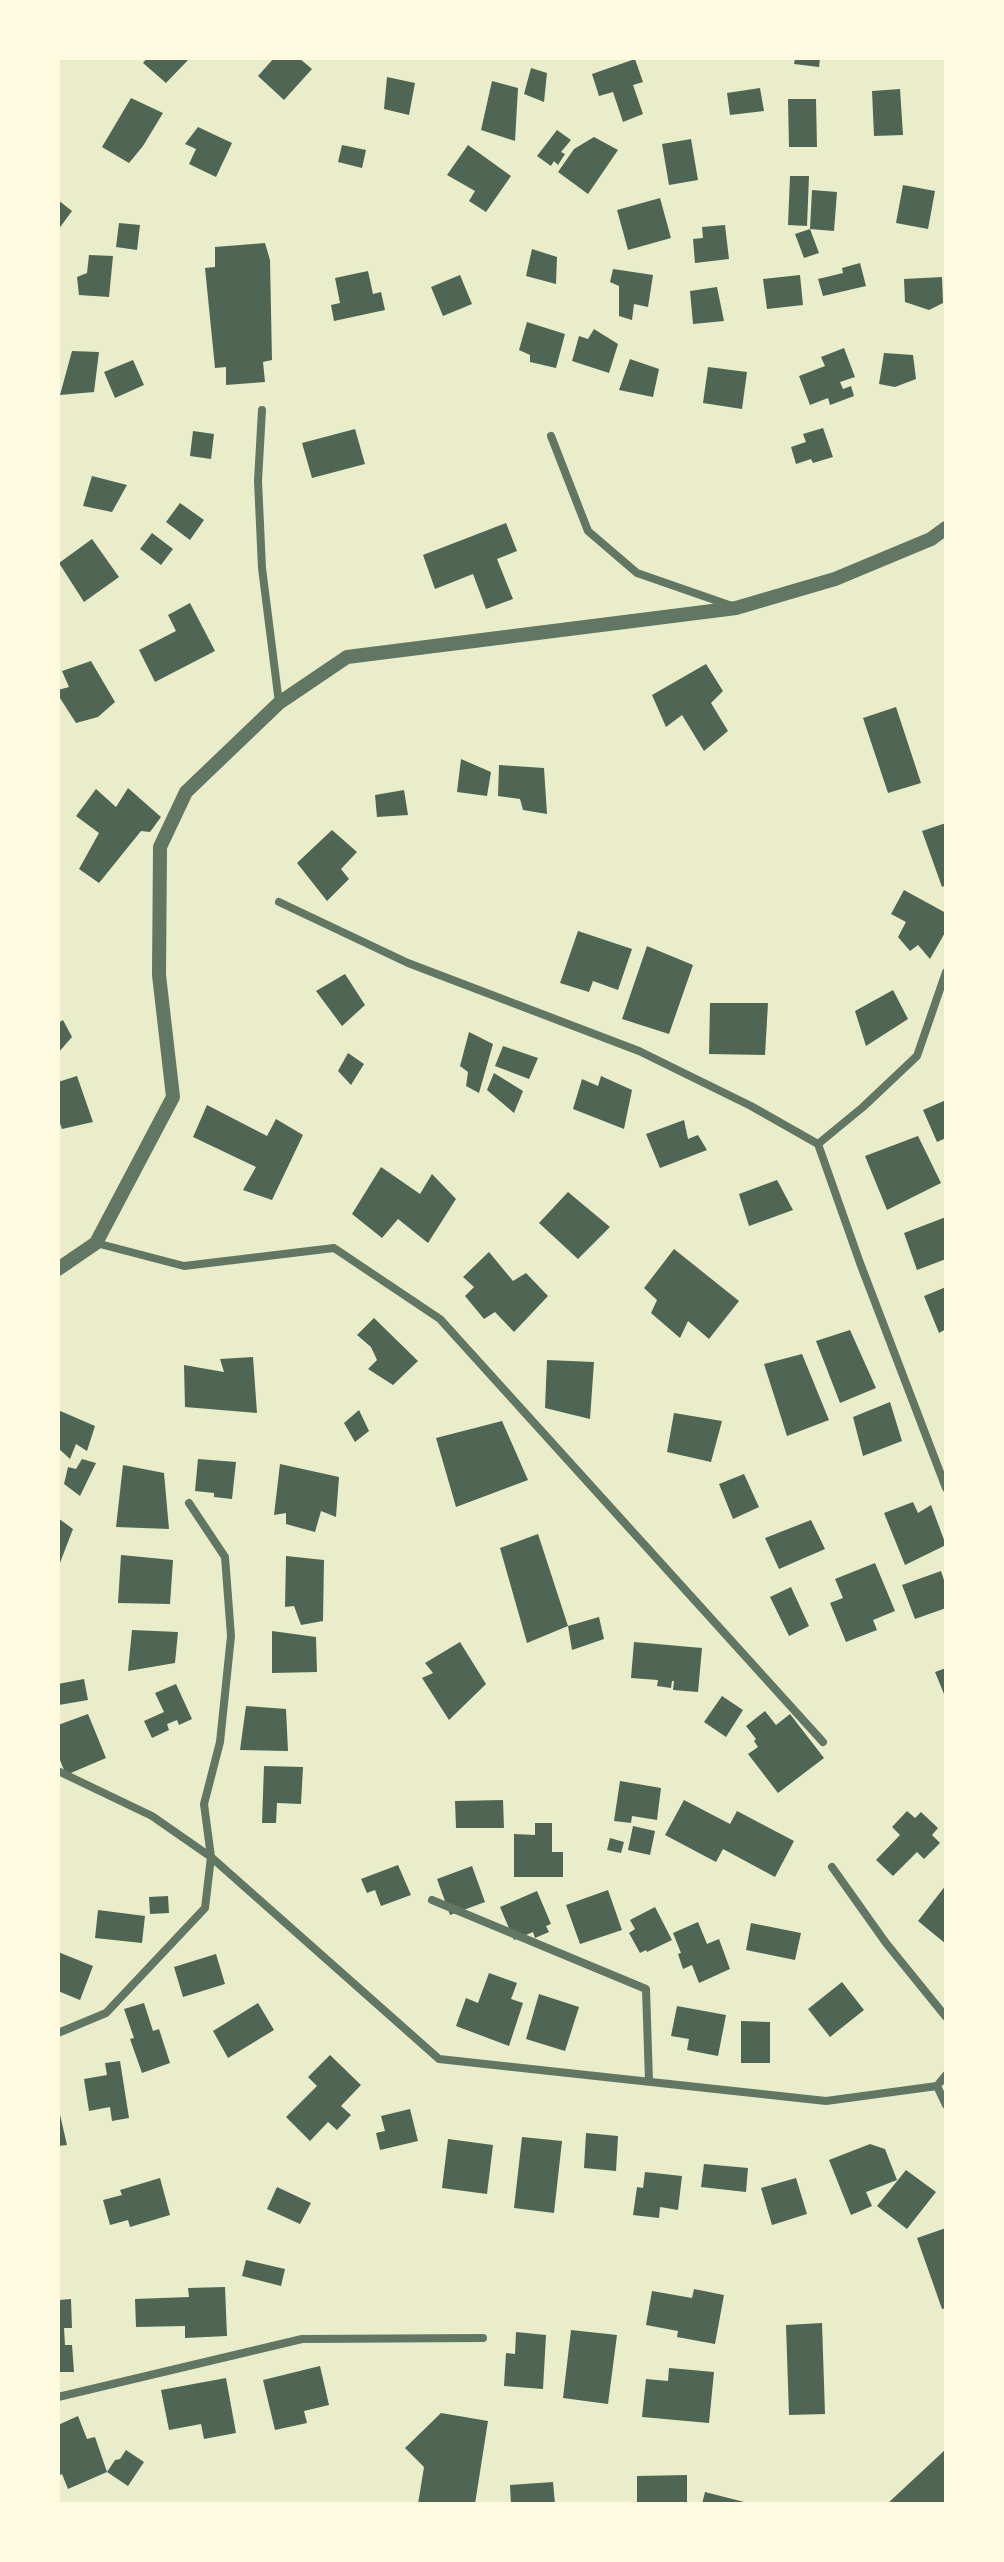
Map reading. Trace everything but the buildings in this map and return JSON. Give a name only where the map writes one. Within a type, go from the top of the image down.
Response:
[{"type":"street","points":[[262,410],[258,481],[262,568],[279,703]]},
{"type":"street","points":[[551,436],[588,531],[637,573],[736,608]]},
{"type":"street","points":[[58,1269],[96,1243],[173,1097],[159,975],[160,847],[186,792],[279,703],[347,657],[736,608],[835,579],[931,539],[946,528]]},
{"type":"street","points":[[279,902],[408,963],[639,1051],[751,1106],[818,1144],[946,1488]]},
{"type":"street","points":[[818,1144],[917,1056],[946,972]]},
{"type":"street","points":[[96,1243],[184,1266],[334,1248],[440,1319],[823,1742]]},
{"type":"street","points":[[58,2033],[106,2013],[205,1908],[211,1857],[204,1804],[220,1742],[231,1636],[225,1557],[189,1503]]},
{"type":"street","points":[[58,1771],[152,1816],[211,1857],[439,2059],[826,2101],[937,2086],[946,2075]]},
{"type":"street","points":[[832,1867],[886,1943],[946,2017]]},
{"type":"street","points":[[432,1900],[646,1989],[649,2081]]},
{"type":"street","points":[[937,2086],[946,2105]]},
{"type":"street","points":[[58,2397],[302,2339],[483,2338]]}]
